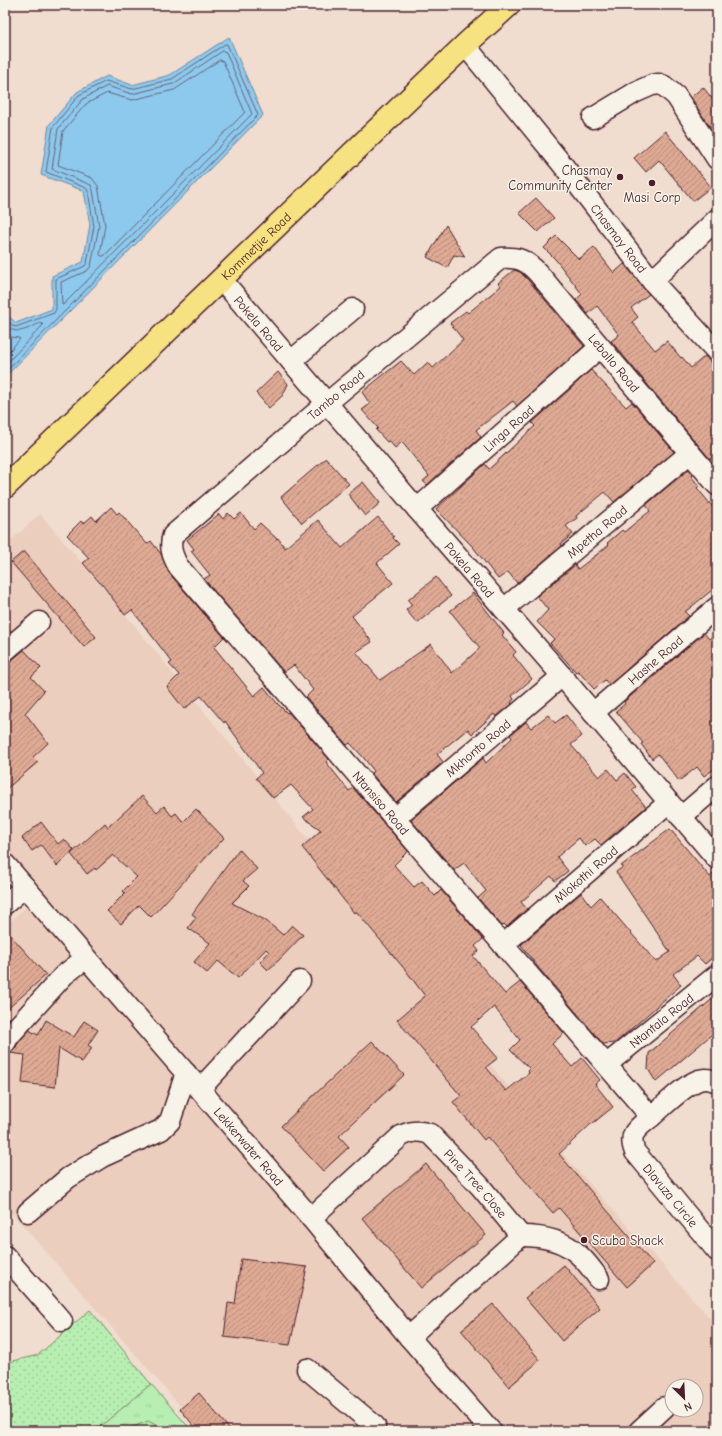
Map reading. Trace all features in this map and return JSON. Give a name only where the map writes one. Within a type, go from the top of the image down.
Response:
[{"type":"main road","name":"Kommetjie Road","points":[[5,487],[508,5]]},
{"type":"street","name":"Chasmay Road","points":[[465,45],[562,164],[652,281],[717,352]]},
{"type":"street","points":[[593,118],[636,92],[652,85],[660,84],[668,88],[676,96],[717,159]]},
{"type":"street","points":[[652,281],[717,219]]},
{"type":"street","name":"Leballo Road","points":[[501,258],[518,258],[534,269],[717,486]]},
{"type":"street","name":"Tambo Road","points":[[173,535],[327,403],[501,258]]},
{"type":"street","name":"Pokela Road","points":[[222,280],[417,509],[504,608],[717,859]]},
{"type":"street","points":[[291,361],[353,309]]},
{"type":"street","name":"Linga Road","points":[[417,509],[600,348]]},
{"type":"street","name":"Mpetha Road","points":[[504,608],[690,453]]},
{"type":"street","name":"Ntansiso Road","points":[[173,535],[171,546],[172,555],[178,566],[606,1065]]},
{"type":"street","name":"Hashe Road","points":[[593,713],[717,607]]},
{"type":"street","points":[[5,651],[39,622]]},
{"type":"street","name":"Mkhonto Road","points":[[394,819],[562,676]]},
{"type":"street","name":"Mlokothi Road","points":[[502,945],[675,810],[717,786]]},
{"type":"street","name":"Lekkerwater Road","points":[[5,864],[311,1218],[409,1337],[491,1431]]},
{"type":"street","points":[[5,904],[25,887]]},
{"type":"street","points":[[5,1043],[9,1036],[64,975],[86,958]]},
{"type":"street","name":"Ntantala Road","points":[[606,1065],[717,975]]},
{"type":"street","points":[[200,1089],[300,981]]},
{"type":"street","points":[[606,1065],[651,1117],[691,1084],[703,1080],[717,1082]]},
{"type":"street","points":[[28,1212],[68,1178],[97,1160],[161,1130],[170,1121],[186,1073]]},
{"type":"street","name":"Dlavuza Circle","points":[[651,1117],[636,1129],[633,1135],[632,1146],[640,1158],[717,1251]]},
{"type":"street","name":"Pine Tree Close","points":[[311,1218],[401,1136],[409,1132],[424,1132],[430,1134],[474,1180],[521,1236]]},
{"type":"street","points":[[409,1337],[521,1236],[536,1236],[559,1242],[579,1254],[599,1279]]},
{"type":"street","points":[[5,1256],[62,1321]]},
{"type":"street","points":[[307,1369],[375,1426]]},
{"type":"street","points":[[639,1431],[664,1407]]},
{"type":"shaded area","points":[[40,514],[117,604],[563,1154],[717,1326],[717,1431],[202,1431],[5,1205],[5,926],[35,899],[5,864],[5,546]]},
{"type":"green space","points":[[90,1310],[151,1384],[95,1431],[5,1431],[5,1363],[38,1355]]},
{"type":"green space","points":[[151,1384],[192,1431],[159,1431],[158,1426],[148,1421],[130,1428],[129,1431],[95,1431]]},
{"type":"green space","points":[[148,1420],[158,1426],[159,1431],[129,1431],[130,1428]]},
{"type":"water","points":[[229,37],[263,115],[5,377],[5,313],[16,323],[52,309],[52,276],[83,262],[90,225],[84,191],[41,175],[49,125],[77,92],[107,76],[132,85],[170,75]]},
{"type":"building","points":[[703,87],[717,105],[717,135],[705,120],[691,97]]},
{"type":"building","points":[[665,131],[711,187],[693,201],[659,160],[646,172],[634,158]]},
{"type":"building","points":[[536,198],[554,218],[538,232],[519,213]]},
{"type":"building","points":[[446,225],[465,257],[454,255],[447,268],[427,257]]},
{"type":"building","points":[[556,236],[579,259],[594,247],[614,273],[624,264],[649,294],[631,308],[638,317],[632,322],[655,350],[667,341],[691,368],[705,356],[717,370],[717,452],[710,459],[611,341],[619,335],[597,306],[588,314],[576,300],[582,294],[556,260],[544,248]]},
{"type":"building","points":[[514,270],[520,272],[529,281],[584,346],[517,406],[513,401],[476,430],[481,437],[427,485],[423,481],[429,476],[402,442],[395,448],[389,441],[387,442],[376,430],[378,428],[362,410],[370,404],[362,392],[401,361],[414,375],[428,362],[433,368],[463,340],[450,323],[466,311],[468,313],[501,286],[498,283]]},
{"type":"building","points":[[591,370],[626,407],[632,402],[674,452],[614,502],[605,492],[576,516],[577,518],[566,526],[573,534],[561,544],[562,546],[517,583],[508,572],[498,579],[473,547],[436,509],[485,464],[489,469],[535,426],[532,423]]},
{"type":"building","points":[[278,372],[288,384],[283,395],[269,408],[256,393]]},
{"type":"building","points":[[326,458],[349,484],[302,523],[281,497]]},
{"type":"building","points":[[689,469],[693,474],[691,476],[699,486],[697,488],[717,512],[717,586],[685,612],[689,616],[609,685],[605,680],[594,689],[578,671],[576,672],[550,643],[554,639],[537,622],[548,610],[537,596],[575,565],[578,569],[609,545],[607,543],[622,530],[624,532],[650,511],[646,505]]},
{"type":"building","points":[[363,482],[380,503],[365,516],[348,494]]},
{"type":"building","points":[[111,507],[117,514],[119,512],[147,544],[151,541],[161,554],[169,573],[224,637],[214,647],[254,696],[264,687],[329,759],[326,762],[349,791],[353,788],[408,851],[394,865],[414,887],[422,881],[435,896],[441,890],[483,939],[475,946],[479,951],[473,956],[505,994],[520,982],[564,1033],[552,1044],[572,1067],[582,1058],[600,1080],[595,1084],[613,1107],[591,1124],[559,1154],[653,1264],[627,1287],[559,1208],[553,1213],[487,1137],[484,1140],[453,1102],[461,1096],[397,1020],[425,996],[356,911],[354,913],[302,847],[321,830],[303,817],[313,809],[291,785],[273,798],[256,778],[262,773],[225,721],[224,723],[201,696],[184,709],[167,687],[179,675],[169,664],[172,662],[132,610],[125,615],[101,583],[83,563],[89,558],[67,535],[81,521],[83,524],[92,516],[96,521]],"holes":[[[494,1007],[520,1040],[510,1050],[530,1069],[528,1071],[529,1073],[506,1091],[486,1067],[498,1058],[471,1027]]]},
{"type":"building","points":[[228,513],[234,519],[241,513],[254,529],[260,523],[277,539],[278,538],[285,548],[318,520],[342,548],[378,517],[399,544],[377,563],[393,583],[352,616],[372,642],[356,652],[380,680],[431,644],[452,673],[480,648],[450,611],[473,593],[504,633],[502,635],[516,652],[513,655],[532,679],[512,696],[514,699],[511,703],[512,704],[496,717],[494,714],[472,734],[468,729],[437,754],[443,762],[396,802],[371,773],[374,771],[363,757],[350,743],[347,745],[306,697],[313,690],[294,665],[284,672],[204,579],[210,575],[191,551],[194,549],[187,540],[219,514],[223,519]]},
{"type":"building","points":[[24,551],[96,637],[84,647],[11,562]]},
{"type":"building","points":[[436,577],[451,596],[417,623],[406,610],[412,605],[408,600]]},
{"type":"building","points":[[717,632],[717,767],[704,776],[697,767],[679,781],[658,754],[652,759],[641,744],[643,743],[616,711],[625,704],[624,702],[704,633],[709,639]]},
{"type":"building","points":[[24,650],[41,668],[31,677],[44,691],[25,713],[48,743],[33,757],[38,762],[5,790],[5,662],[12,660]]},
{"type":"building","points":[[548,715],[555,723],[566,715],[582,736],[571,745],[599,777],[608,769],[617,780],[625,773],[636,787],[632,790],[646,807],[601,845],[595,839],[585,846],[579,838],[557,857],[568,871],[555,881],[551,876],[521,902],[527,909],[507,927],[504,924],[502,926],[478,898],[486,891],[464,863],[454,870],[411,820],[483,758],[486,763],[512,738],[510,735],[526,722],[531,728]]},
{"type":"building","points":[[142,796],[157,812],[164,806],[172,816],[176,813],[183,822],[196,809],[224,838],[151,917],[139,905],[121,924],[107,911],[125,893],[123,891],[137,877],[113,855],[96,870],[95,868],[87,874],[71,854],[105,823],[108,827]]},
{"type":"building","points":[[41,822],[58,844],[64,839],[74,850],[57,866],[41,845],[32,851],[22,838]]},
{"type":"building","points":[[670,829],[710,877],[717,870],[717,954],[705,964],[697,956],[673,974],[681,985],[615,1043],[603,1044],[521,945],[581,893],[591,906],[600,897],[656,962],[670,952],[616,872],[623,867],[621,866]]},
{"type":"building","points":[[239,849],[257,869],[243,881],[249,886],[232,903],[265,920],[283,935],[292,925],[303,935],[268,970],[260,962],[269,952],[266,949],[238,978],[218,961],[207,973],[194,962],[210,943],[188,928],[196,917],[192,914]]},
{"type":"building","points":[[5,929],[46,975],[5,1011]]},
{"type":"building","points":[[717,995],[717,1030],[656,1082],[648,1069],[649,1053]]},
{"type":"building","points":[[46,1020],[74,1037],[84,1021],[98,1030],[88,1045],[92,1048],[82,1062],[59,1048],[55,1087],[22,1083],[25,1055],[10,1053],[15,1049],[29,1030],[38,1035]]},
{"type":"building","points":[[372,1041],[404,1075],[339,1136],[349,1147],[323,1171],[281,1126]]},
{"type":"building","points":[[426,1164],[486,1235],[421,1288],[362,1218]]},
{"type":"building","points":[[241,1259],[307,1267],[290,1345],[224,1337],[228,1303],[235,1304]]},
{"type":"building","points":[[564,1265],[600,1308],[562,1341],[525,1298]]},
{"type":"building","points":[[493,1304],[540,1360],[509,1387],[461,1330]]},
{"type":"building","points":[[199,1393],[231,1431],[198,1431],[180,1409]]},
{"type":"place","name":"Chasmay Community Center","points":[[620,177]]},
{"type":"place","name":"Masi Corp","points":[[652,183]]},
{"type":"place","name":"Scuba Shack","points":[[584,1240]]}]
